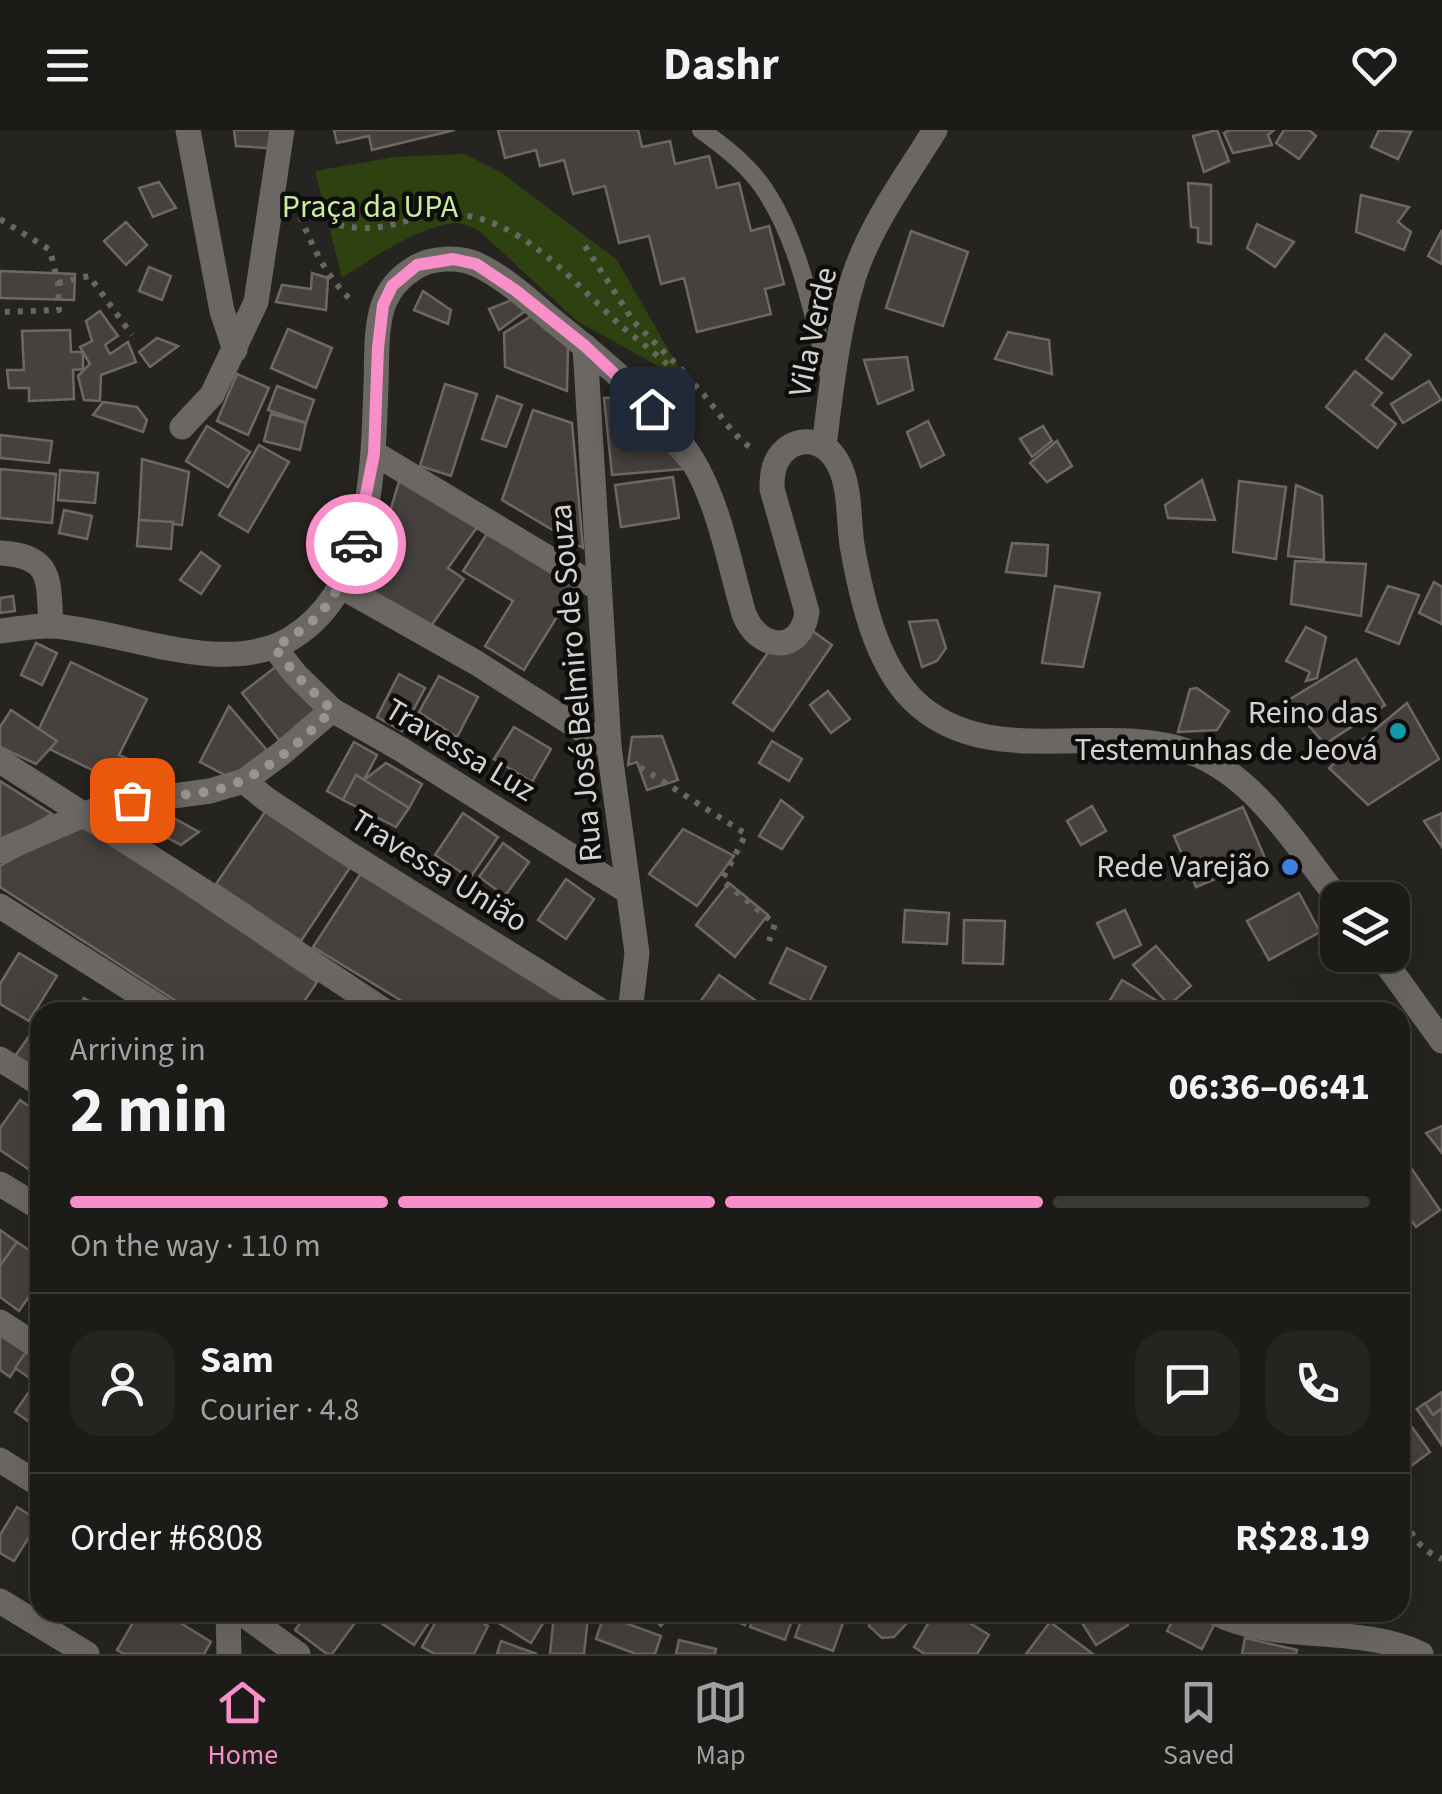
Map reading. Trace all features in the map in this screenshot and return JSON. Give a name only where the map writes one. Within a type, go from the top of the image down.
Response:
[{"type":"street","points":[[188,130],[222,310],[235,350]]},
{"type":"street","points":[[182,427],[212,394],[256,302],[282,130]]},
{"type":"street","name":"Vila Verde","points":[[824,446],[831,385],[854,277],[882,216],[935,130]]},
{"type":"street","points":[[0,631],[51,626],[199,652],[236,654],[274,647],[293,637],[342,587],[360,533],[374,454],[383,305],[392,286],[417,265],[453,259],[476,264],[510,286],[585,346],[652,409],[696,467],[711,498],[750,628],[759,638],[780,642],[800,634],[807,612],[772,488],[774,464],[800,441],[824,446],[839,464],[846,488],[853,547],[884,656],[902,687],[928,714],[947,725],[1010,740],[1157,743],[1192,752],[1223,769],[1263,804],[1325,882]]},
{"type":"street","name":"Rua José Belmiro de Souza","points":[[585,346],[609,747],[636,953],[631,1002]]},
{"type":"street","points":[[374,454],[598,588]]},
{"type":"street","points":[[0,554],[26,555],[42,570],[49,590],[51,626]]},
{"type":"street","points":[[342,587],[475,662],[609,747]]},
{"type":"street","name":"Travessa Luz","points":[[274,647],[332,710],[627,891]]},
{"type":"street","points":[[0,851],[83,813],[132,800],[210,791],[244,780],[282,754],[332,710]]},
{"type":"street","points":[[0,762],[371,1002]]},
{"type":"street","name":"Travessa União","points":[[244,780],[266,800],[346,852],[587,1002]]},
{"type":"street","points":[[0,906],[151,1002]]},
{"type":"street","points":[[1392,972],[1442,1041]]},
{"type":"street","points":[[0,1059],[30,1078]]},
{"type":"street","points":[[0,1184],[30,1202]]},
{"type":"street","points":[[0,1322],[30,1342]]},
{"type":"street","points":[[0,1460],[30,1479]]},
{"type":"street","points":[[0,1601],[30,1619]]},
{"type":"street","points":[[34,1622],[87,1654]]},
{"type":"street","points":[[228,1622],[229,1654]]},
{"type":"street","points":[[254,1622],[298,1654]]},
{"type":"street","points":[[1242,1622],[1385,1641],[1420,1654]]},
{"type":"lane","points":[[701,130],[732,152],[768,194],[792,244],[831,385]]},
{"type":"path","points":[[297,209],[320,265],[334,284]]},
{"type":"path","points":[[0,219],[47,246],[54,258],[59,310],[0,312]]},
{"type":"path","points":[[586,246],[634,322],[690,377],[736,437],[774,464]]},
{"type":"path","points":[[58,282],[89,276],[132,335]]},
{"type":"path","points":[[568,276],[672,369],[690,377]]},
{"type":"path","points":[[609,747],[746,834],[722,880],[775,924],[770,941]]},
{"type":"path","points":[[1410,1532],[1422,1549],[1442,1560]]},
{"type":"green space","name":"Praça da UPA","points":[[465,154],[502,173],[617,260],[687,382],[577,321],[478,230],[464,224],[442,225],[412,236],[342,278],[315,171],[395,157]]},
{"type":"building","points":[[234,130],[281,130],[282,149],[236,146]]},
{"type":"building","points":[[334,130],[455,130],[372,150],[369,136],[337,143]]},
{"type":"building","points":[[498,130],[638,130],[642,147],[670,141],[675,164],[709,156],[717,188],[739,183],[751,231],[769,226],[784,284],[765,289],[771,314],[697,332],[684,278],[661,284],[649,236],[619,243],[605,186],[573,194],[564,160],[540,166],[536,150],[505,158]]},
{"type":"building","points":[[1217,130],[1229,161],[1204,172],[1193,136]]},
{"type":"building","points":[[1274,130],[1268,135],[1272,145],[1233,153],[1224,133]]},
{"type":"building","points":[[1284,130],[1309,130],[1316,136],[1299,159],[1276,143]]},
{"type":"building","points":[[1379,130],[1411,132],[1398,159],[1371,147]]},
{"type":"building","points":[[159,182],[176,208],[153,217],[139,188]]},
{"type":"building","points":[[1188,183],[1211,185],[1211,244],[1198,242],[1198,228],[1191,227]]},
{"type":"building","points":[[1361,195],[1409,207],[1398,222],[1411,232],[1404,250],[1356,232]]},
{"type":"building","points":[[126,222],[147,245],[126,265],[104,241]]},
{"type":"building","points":[[1257,224],[1294,242],[1275,267],[1247,248]]},
{"type":"building","points":[[1442,230],[1442,264],[1428,256]]},
{"type":"building","points":[[911,231],[968,252],[943,326],[886,308]]},
{"type":"building","points":[[149,267],[171,276],[162,300],[139,291]]},
{"type":"building","points":[[0,271],[75,274],[74,300],[0,298]]},
{"type":"building","points":[[312,273],[328,278],[326,310],[276,302],[282,285],[311,289]]},
{"type":"building","points":[[423,291],[451,310],[448,324],[414,310]]},
{"type":"building","points":[[522,296],[528,309],[499,330],[489,309]]},
{"type":"building","points":[[100,311],[118,336],[105,345],[110,354],[128,342],[136,362],[101,375],[100,401],[84,400],[78,376],[90,364],[80,347],[92,341],[86,321]]},
{"type":"building","points":[[536,313],[568,346],[567,391],[505,367],[504,333]]},
{"type":"building","points":[[288,329],[332,348],[316,388],[271,368]]},
{"type":"building","points":[[70,330],[71,352],[83,352],[83,369],[73,370],[74,399],[29,401],[29,388],[9,388],[7,370],[24,370],[22,331]]},
{"type":"building","points":[[1008,332],[1049,340],[1052,374],[995,359]]},
{"type":"building","points":[[1385,334],[1411,355],[1392,379],[1366,359]]},
{"type":"building","points":[[157,338],[178,346],[150,367],[139,352]]},
{"type":"building","points":[[907,357],[913,390],[878,404],[864,360]]},
{"type":"building","points":[[1355,371],[1382,393],[1372,405],[1396,424],[1377,448],[1326,407]]},
{"type":"building","points":[[237,374],[269,388],[248,435],[217,421]]},
{"type":"building","points":[[1429,381],[1441,400],[1403,423],[1391,404]]},
{"type":"building","points":[[445,384],[477,394],[451,476],[420,466]]},
{"type":"building","points":[[277,386],[314,400],[306,423],[268,410]]},
{"type":"building","points":[[497,396],[522,405],[506,447],[482,439]]},
{"type":"building","points":[[623,397],[684,469],[612,475],[604,398]]},
{"type":"building","points":[[103,402],[137,407],[147,420],[143,432],[93,415]]},
{"type":"building","points":[[533,410],[572,423],[583,548],[502,500]]},
{"type":"building","points":[[271,414],[306,423],[300,450],[264,441]]},
{"type":"building","points":[[928,421],[944,455],[921,467],[907,432]]},
{"type":"building","points":[[207,426],[250,452],[228,487],[186,461]]},
{"type":"building","points":[[1043,426],[1052,441],[1032,457],[1020,439]]},
{"type":"building","points":[[0,435],[52,441],[49,463],[0,458]]},
{"type":"building","points":[[1057,441],[1072,466],[1047,482],[1030,463]]},
{"type":"building","points":[[259,445],[289,462],[248,532],[219,515]]},
{"type":"building","points":[[142,459],[189,472],[182,525],[139,520]]},
{"type":"building","points":[[0,469],[56,474],[52,523],[0,518]]},
{"type":"building","points":[[60,470],[98,473],[95,503],[58,500]]},
{"type":"building","points":[[402,472],[478,526],[448,568],[464,579],[426,633],[366,590]]},
{"type":"building","points":[[673,477],[679,518],[621,527],[615,485]]},
{"type":"building","points":[[1202,480],[1215,520],[1168,518],[1165,505]]},
{"type":"building","points":[[1239,481],[1286,487],[1276,559],[1233,552]]},
{"type":"building","points":[[1296,485],[1322,496],[1324,560],[1288,556]]},
{"type":"building","points":[[64,510],[92,516],[87,539],[59,533]]},
{"type":"building","points":[[139,520],[173,522],[171,549],[137,546]]},
{"type":"building","points":[[490,529],[578,583],[524,670],[485,646],[513,601],[463,571]]},
{"type":"building","points":[[1012,543],[1048,545],[1046,576],[1006,572]]},
{"type":"building","points":[[201,552],[220,566],[201,594],[180,580]]},
{"type":"building","points":[[1295,561],[1366,564],[1361,616],[1291,604]]},
{"type":"building","points":[[1434,582],[1442,587],[1442,624],[1419,613]]},
{"type":"building","points":[[1055,586],[1100,593],[1083,667],[1042,663]]},
{"type":"building","points":[[1388,586],[1419,595],[1399,644],[1366,631]]},
{"type":"building","points":[[13,596],[15,611],[0,613],[0,598]]},
{"type":"building","points":[[937,620],[946,648],[937,661],[922,667],[909,622]]},
{"type":"building","points":[[1306,627],[1326,637],[1317,678],[1306,681],[1310,672],[1286,661]]},
{"type":"building","points":[[810,629],[832,645],[773,731],[733,703],[776,641]]},
{"type":"building","points":[[36,643],[57,653],[42,685],[21,675]]},
{"type":"building","points":[[1356,659],[1385,705],[1325,744],[1287,701]]},
{"type":"building","points":[[71,662],[147,699],[119,755],[139,764],[127,787],[33,741]]},
{"type":"building","points":[[282,662],[324,715],[284,746],[242,693]]},
{"type":"building","points":[[399,674],[425,688],[402,731],[377,717]]},
{"type":"building","points":[[439,676],[478,697],[457,737],[419,712]]},
{"type":"building","points":[[1197,688],[1229,711],[1217,730],[1178,732],[1190,689]]},
{"type":"building","points":[[828,691],[850,719],[831,733],[810,705]]},
{"type":"building","name":"Reino das Testemunhas de Jeová","points":[[1407,703],[1439,759],[1368,805],[1329,768]]},
{"type":"building","points":[[229,706],[272,756],[240,783],[200,762]]},
{"type":"building","points":[[11,710],[57,741],[36,764],[0,747],[0,727]]},
{"type":"building","points":[[514,727],[551,749],[532,782],[494,759]]},
{"type":"building","points":[[662,736],[678,780],[647,790],[637,762],[628,765],[632,737]]},
{"type":"building","points":[[772,741],[802,759],[789,781],[759,763]]},
{"type":"building","points":[[354,742],[377,755],[364,780],[356,775],[343,800],[327,791]]},
{"type":"building","points":[[386,763],[422,784],[409,808],[364,780]]},
{"type":"building","points":[[356,775],[409,808],[396,827],[343,800]]},
{"type":"building","points":[[0,781],[52,814],[0,843]]},
{"type":"building","points":[[781,800],[803,817],[782,849],[759,836]]},
{"type":"building","points":[[1092,806],[1106,831],[1081,845],[1067,821]]},
{"type":"building","points":[[1243,807],[1265,858],[1196,887],[1174,836]]},
{"type":"building","points":[[267,809],[351,866],[301,941],[216,884]]},
{"type":"building","points":[[161,811],[199,832],[181,845],[149,828]]},
{"type":"building","points":[[463,813],[498,837],[470,878],[435,855]]},
{"type":"building","points":[[1442,813],[1442,847],[1424,821]]},
{"type":"building","points":[[80,822],[317,982],[304,1002],[178,1002],[0,887],[0,866]]},
{"type":"building","points":[[683,829],[734,856],[697,906],[649,874]]},
{"type":"building","points":[[503,843],[529,862],[505,896],[479,877]]},
{"type":"building","points":[[365,867],[574,1002],[404,1002],[313,947]]},
{"type":"building","points":[[566,879],[594,899],[566,939],[538,920]]},
{"type":"building","points":[[729,883],[768,915],[735,957],[696,925]]},
{"type":"building","points":[[1299,893],[1320,932],[1269,960],[1247,921]]},
{"type":"building","points":[[905,910],[949,913],[947,944],[903,942]]},
{"type":"building","points":[[1125,910],[1141,945],[1114,958],[1097,923]]},
{"type":"building","points":[[964,920],[1005,921],[1003,964],[963,963]]},
{"type":"building","points":[[1156,946],[1191,986],[1172,1002],[1166,1002],[1133,965]]},
{"type":"building","points":[[787,948],[826,967],[809,1002],[770,983]]},
{"type":"building","points":[[19,953],[57,976],[41,1002],[30,1002],[29,1021],[0,1004],[0,984]]},
{"type":"building","points":[[719,975],[755,1000],[754,1002],[700,1002]]},
{"type":"building","points":[[1122,980],[1159,1002],[1109,1002]]},
{"type":"building","points":[[30,1035],[30,1075],[11,1062]]},
{"type":"building","points":[[20,1100],[30,1107],[30,1170],[0,1150],[0,1128]]},
{"type":"building","points":[[1442,1126],[1442,1153],[1426,1133]]},
{"type":"building","points":[[1410,1166],[1440,1210],[1416,1227],[1410,1218]]},
{"type":"building","points":[[0,1230],[17,1242],[0,1266]]},
{"type":"building","points":[[17,1242],[29,1250],[30,1299],[19,1311],[0,1297],[0,1266]]},
{"type":"building","points":[[0,1323],[30,1334],[30,1347],[10,1377],[0,1370]]},
{"type":"building","points":[[30,1346],[30,1378],[15,1368]]},
{"type":"building","points":[[30,1390],[30,1422],[15,1412]]},
{"type":"building","points":[[1442,1392],[1442,1445],[1417,1409]]},
{"type":"building","points":[[1425,1403],[1433,1415],[1442,1408],[1442,1445],[1417,1409]]},
{"type":"building","points":[[1410,1424],[1430,1452],[1410,1467]]},
{"type":"building","points":[[17,1507],[30,1515],[30,1535],[14,1561],[0,1553],[0,1535]]},
{"type":"building","points":[[133,1622],[179,1622],[211,1642],[204,1654],[124,1654],[117,1650]]},
{"type":"building","points":[[301,1622],[356,1622],[332,1654],[295,1630]]},
{"type":"building","points":[[380,1622],[429,1622],[414,1645]]},
{"type":"building","points":[[436,1622],[481,1622],[488,1626],[474,1654],[435,1654],[422,1647]]},
{"type":"building","points":[[497,1622],[544,1622],[531,1643]]},
{"type":"building","points":[[553,1622],[587,1622],[584,1654],[550,1654]]},
{"type":"building","points":[[602,1622],[623,1622],[661,1636],[655,1654],[636,1654],[596,1639]]},
{"type":"building","points":[[752,1622],[791,1622],[785,1640],[750,1627]]},
{"type":"building","points":[[800,1622],[843,1623],[833,1651],[795,1637]]},
{"type":"building","points":[[869,1622],[906,1624],[894,1637],[882,1638]]},
{"type":"building","points":[[929,1622],[968,1622],[989,1635],[977,1654],[925,1654],[914,1647]]},
{"type":"building","points":[[1050,1622],[1093,1654],[1026,1654]]},
{"type":"building","points":[[1081,1622],[1126,1622],[1128,1625],[1096,1645]]},
{"type":"building","points":[[1172,1622],[1215,1623],[1202,1649],[1167,1631]]},
{"type":"building","points":[[1245,1638],[1297,1650],[1296,1654],[1242,1654]]},
{"type":"building","points":[[679,1640],[716,1649],[715,1654],[676,1654]]},
{"type":"building","points":[[501,1641],[537,1654],[497,1654]]},
{"type":"way so far","points":[[132,800],[210,791],[244,780],[282,754],[332,710],[274,647],[315,618],[342,587],[356,544]]},
{"type":"place","name":"Reino das Testemunhas de Jeová","points":[[1398,731]]},
{"type":"place","name":"Rede Varejão","points":[[1290,867]]},
{"type":"route","points":[[356,544],[374,454],[383,305],[392,286],[417,265],[453,259],[476,264],[499,278],[585,346],[652,409]]}]
